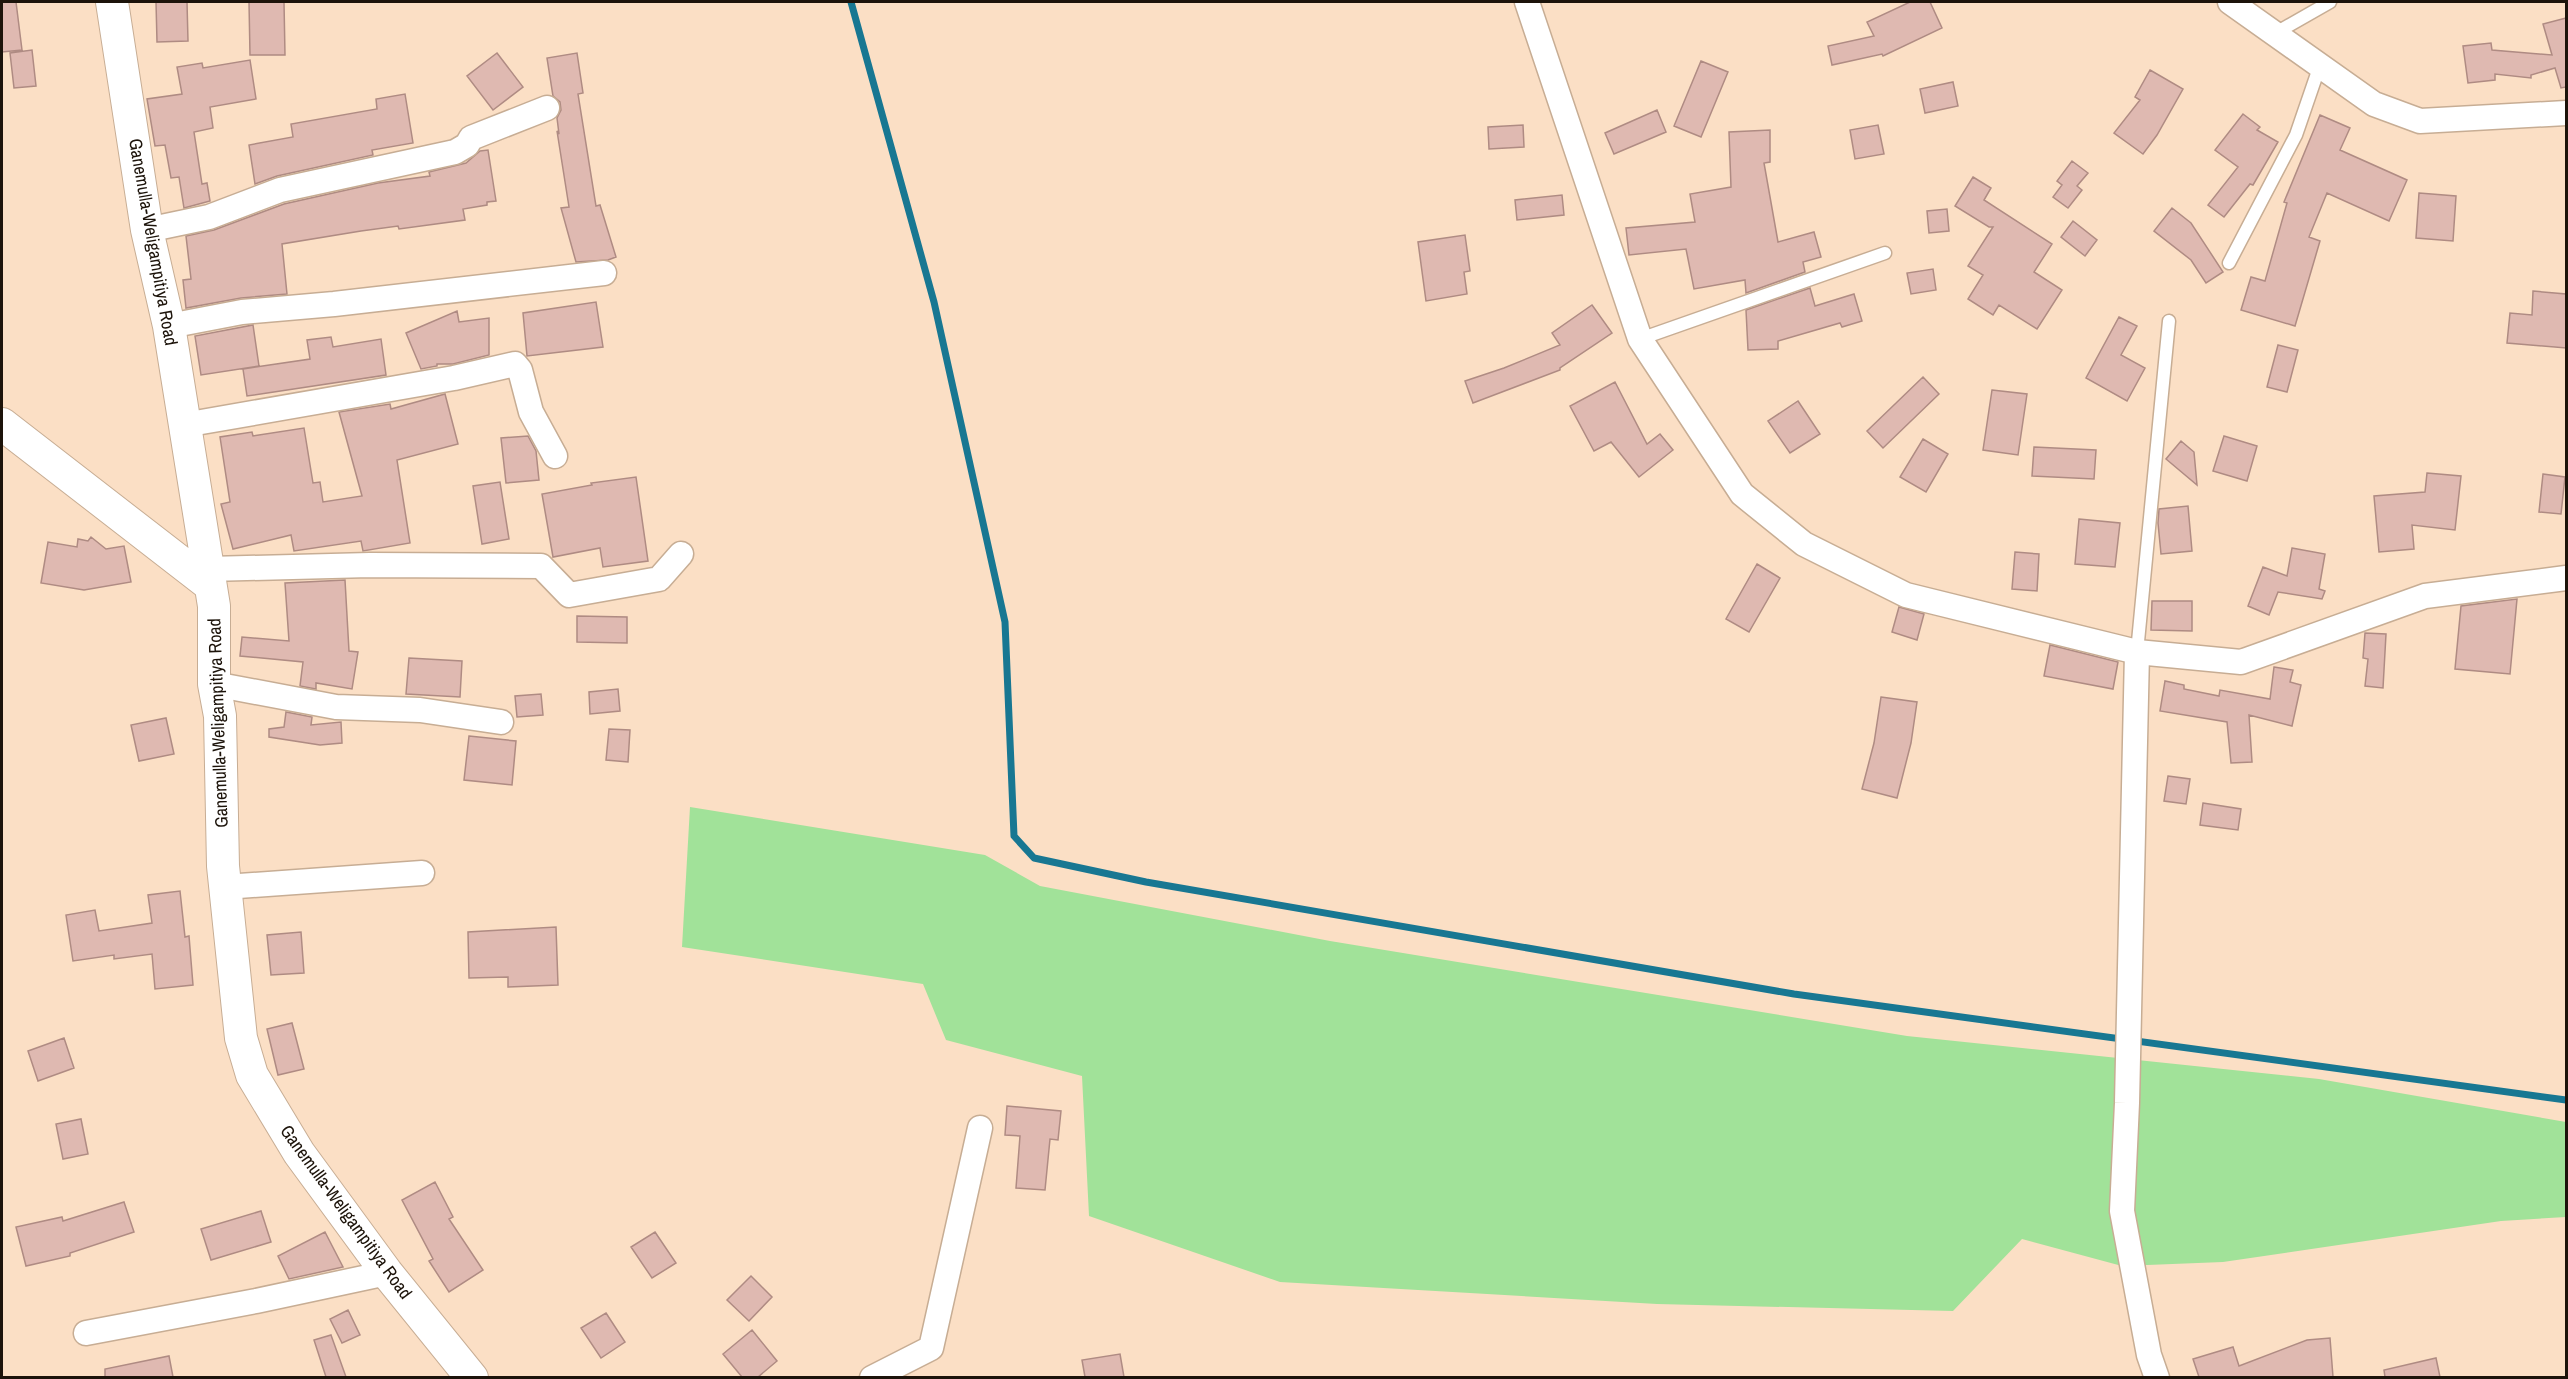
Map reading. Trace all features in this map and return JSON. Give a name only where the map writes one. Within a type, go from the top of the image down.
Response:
[{"type":"street","name":"Ganemulla-Weligampitiya Road","points":[[112,2],[147,230],[169,326],[214,606],[214,684],[220,716],[219,780],[225,887],[241,1038],[252,1075],[298,1153],[387,1273],[472,1377]]},
{"type":"street","points":[[1527,2],[1640,339],[1742,494],[1804,544],[1906,595],[2136,652],[2241,662],[2425,596],[2566,578]]},
{"type":"street","points":[[2230,2],[2374,104],[2420,121],[2566,113]]},
{"type":"street","points":[[147,230],[209,217],[280,190],[413,163],[455,152],[468,145],[471,138],[548,108]]},
{"type":"street","points":[[169,326],[242,312],[334,304],[604,273]]},
{"type":"street","points":[[184,425],[443,381],[515,364],[520,370],[531,412],[555,456]]},
{"type":"street","points":[[2,424],[209,577],[370,565],[541,566],[569,595],[659,579],[681,554]]},
{"type":"street","points":[[2136,652],[2127,1103],[2122,1211],[2149,1355],[2157,1377]]},
{"type":"street","points":[[214,684],[336,707],[420,710],[501,722]]},
{"type":"street","points":[[225,887],[423,873]]},
{"type":"street","points":[[872,1377],[931,1348],[980,1128]]},
{"type":"street","points":[[86,1333],[387,1273]]},
{"type":"lane","points":[[2274,34],[2330,2]]},
{"type":"lane","points":[[2229,263],[2296,135],[2320,65]]},
{"type":"lane","points":[[1640,339],[1885,253]]},
{"type":"lane","points":[[2136,652],[2169,321]]},
{"type":"green space","points":[[690,807],[985,855],[1040,886],[1330,941],[1907,1036],[2319,1079],[2566,1122],[2566,1217],[2501,1221],[2223,1262],[2122,1266],[2022,1239],[1953,1311],[1657,1304],[1280,1282],[1089,1216],[1082,1076],[946,1040],[923,984],[682,947]]},
{"type":"building","points":[[2,2],[16,2],[22,50],[2,52]]},
{"type":"building","points":[[156,2],[187,2],[188,41],[157,42]]},
{"type":"building","points":[[249,2],[284,2],[285,55],[250,55]]},
{"type":"building","points":[[1910,2],[1930,2],[1942,28],[1883,56],[1882,54],[1832,65],[1828,46],[1874,36],[1867,22]]},
{"type":"building","points":[[2566,18],[2566,87],[2561,88],[2555,68],[2531,75],[2531,78],[2495,74],[2495,80],[2468,83],[2463,46],[2491,43],[2492,50],[2552,55],[2543,24]]},
{"type":"building","points":[[32,50],[36,86],[14,88],[10,53]]},
{"type":"building","points":[[497,53],[523,87],[493,110],[467,76]]},
{"type":"building","points":[[577,53],[583,93],[578,94],[596,206],[600,205],[616,257],[608,260],[576,262],[561,208],[569,207],[557,131],[559,134],[557,118],[561,110],[560,102],[553,96],[547,58]]},
{"type":"building","points":[[250,60],[256,99],[210,107],[213,128],[194,132],[202,184],[207,183],[210,201],[184,208],[179,177],[171,178],[165,145],[155,146],[147,99],[182,94],[177,67],[202,63],[203,68]]},
{"type":"building","points":[[1701,61],[1728,72],[1701,137],[1674,126]]},
{"type":"building","points":[[2150,70],[2183,89],[2157,135],[2143,154],[2114,133],[2140,100],[2135,97]]},
{"type":"building","points":[[1953,82],[1958,106],[1925,113],[1920,89]]},
{"type":"building","points":[[405,94],[413,143],[372,150],[373,155],[277,176],[255,184],[249,145],[293,137],[291,124],[377,109],[376,99]]},
{"type":"building","points":[[1657,110],[1666,132],[1614,154],[1605,133]]},
{"type":"building","points":[[2243,114],[2260,127],[2257,130],[2278,142],[2253,185],[2250,184],[2224,217],[2208,205],[2238,167],[2215,150]]},
{"type":"building","points":[[2320,115],[2350,128],[2340,150],[2407,180],[2389,221],[2327,193],[2309,237],[2320,241],[2295,326],[2241,310],[2251,277],[2265,281],[2287,203],[2284,202]]},
{"type":"building","points":[[1523,125],[1524,147],[1489,149],[1488,127]]},
{"type":"building","points":[[1878,125],[1884,154],[1855,159],[1850,130]]},
{"type":"building","points":[[1770,130],[1770,162],[1764,163],[1778,242],[1814,232],[1821,257],[1803,262],[1805,272],[1746,293],[1745,280],[1694,289],[1686,249],[1629,255],[1626,228],[1695,222],[1690,194],[1731,187],[1729,132]]},
{"type":"building","points":[[488,150],[496,201],[463,209],[465,220],[399,229],[398,226],[282,244],[287,294],[241,298],[186,308],[183,280],[191,279],[186,236],[214,230],[284,204],[378,183],[430,176],[429,172],[466,163],[480,151]]},
{"type":"building","points":[[2072,161],[2088,173],[2077,186],[2082,190],[2068,208],[2053,197],[2062,185],[2057,181]]},
{"type":"building","points":[[1973,177],[1991,188],[1984,200],[2052,244],[2034,272],[2062,290],[2037,329],[1999,305],[1993,315],[1968,299],[1983,275],[1968,266],[1993,227],[1989,227],[1955,206]]},
{"type":"building","points":[[2419,193],[2456,196],[2453,241],[2416,238]]},
{"type":"building","points":[[1562,195],[1564,215],[1517,220],[1515,200]]},
{"type":"building","points":[[2172,208],[2191,223],[2223,272],[2206,283],[2191,260],[2154,231]]},
{"type":"building","points":[[1947,209],[1949,231],[1929,233],[1927,211]]},
{"type":"building","points":[[2073,221],[2097,240],[2085,256],[2061,237]]},
{"type":"building","points":[[1465,235],[1470,271],[1464,272],[1467,294],[1426,301],[1418,242]]},
{"type":"building","points":[[1933,269],[1936,290],[1911,294],[1907,273]]},
{"type":"building","points":[[1810,288],[1815,306],[1854,294],[1862,321],[1842,327],[1840,323],[1778,341],[1778,349],[1748,350],[1746,310]]},
{"type":"building","points":[[2533,291],[2566,294],[2566,348],[2507,343],[2510,313],[2532,315]]},
{"type":"building","points":[[596,302],[603,347],[527,356],[523,313]]},
{"type":"building","points":[[1592,305],[1612,333],[1560,370],[1473,403],[1465,381],[1560,345],[1552,333]]},
{"type":"building","points":[[457,311],[459,322],[489,318],[489,355],[421,369],[406,333]]},
{"type":"building","points":[[2119,317],[2137,326],[2121,355],[2145,368],[2127,401],[2086,378]]},
{"type":"building","points":[[253,325],[259,366],[201,375],[195,336]]},
{"type":"building","points":[[331,337],[333,347],[381,339],[386,375],[247,396],[243,369],[310,359],[307,340]]},
{"type":"building","points":[[2278,345],[2298,350],[2287,392],[2267,387]]},
{"type":"building","points":[[1923,377],[1939,394],[1883,448],[1867,431]]},
{"type":"building","points":[[1615,382],[1647,444],[1660,434],[1673,450],[1639,477],[1611,442],[1594,451],[1570,406]]},
{"type":"building","points":[[1992,390],[2027,394],[2018,455],[1983,450]]},
{"type":"building","points":[[445,394],[458,444],[397,460],[410,543],[363,551],[361,541],[294,551],[291,535],[233,549],[221,504],[230,502],[220,437],[252,432],[253,436],[304,428],[313,483],[320,482],[323,502],[362,496],[339,412],[390,404],[391,409]]},
{"type":"building","points":[[1798,401],[1820,434],[1790,453],[1768,421]]},
{"type":"building","points":[[528,436],[536,451],[539,480],[506,483],[501,438]]},
{"type":"building","points":[[2224,436],[2257,446],[2247,481],[2213,471]]},
{"type":"building","points":[[1923,439],[1948,454],[1926,492],[1900,477]]},
{"type":"building","points":[[2181,441],[2194,452],[2197,485],[2166,459]]},
{"type":"building","points":[[2034,447],[2096,450],[2094,479],[2032,476]]},
{"type":"building","points":[[2427,473],[2461,476],[2455,530],[2412,525],[2414,549],[2379,552],[2374,496],[2425,492]]},
{"type":"building","points":[[2543,474],[2565,477],[2561,514],[2539,512]]},
{"type":"building","points":[[636,477],[648,561],[603,567],[600,548],[553,557],[542,494],[592,485],[591,483]]},
{"type":"building","points":[[500,482],[509,539],[482,544],[473,486]]},
{"type":"building","points":[[2188,506],[2192,551],[2161,554],[2159,509]]},
{"type":"building","points":[[2079,519],[2120,523],[2115,567],[2075,564]]},
{"type":"building","points":[[91,537],[106,549],[124,546],[131,582],[84,590],[41,583],[48,542],[77,547],[78,539],[88,541]]},
{"type":"building","points":[[2292,548],[2325,554],[2319,589],[2325,591],[2322,599],[2278,592],[2269,615],[2248,606],[2263,567],[2287,576]]},
{"type":"building","points":[[2015,552],[2039,554],[2037,591],[2012,589]]},
{"type":"building","points":[[1757,564],[1780,578],[1749,632],[1726,619]]},
{"type":"building","points":[[345,580],[349,651],[358,652],[352,689],[316,683],[316,689],[300,686],[303,662],[240,656],[242,637],[289,641],[285,583]]},
{"type":"building","points":[[2517,599],[2510,674],[2455,669],[2461,606]]},
{"type":"building","points":[[2152,601],[2192,601],[2192,631],[2151,630]]},
{"type":"building","points":[[1899,607],[1924,614],[1917,640],[1892,632]]},
{"type":"building","points":[[577,616],[627,617],[627,643],[577,642]]},
{"type":"building","points":[[2365,633],[2386,634],[2383,688],[2365,686],[2368,659],[2363,658]]},
{"type":"building","points":[[2050,645],[2118,662],[2113,689],[2044,676]]},
{"type":"building","points":[[409,658],[462,661],[460,697],[406,694]]},
{"type":"building","points":[[2274,667],[2293,670],[2290,682],[2301,685],[2292,726],[2249,715],[2252,762],[2231,763],[2227,722],[2160,711],[2165,681],[2184,685],[2184,689],[2219,696],[2220,690],[2270,699]]},
{"type":"building","points":[[618,689],[620,711],[590,714],[589,692]]},
{"type":"building","points":[[541,694],[543,715],[517,717],[515,696]]},
{"type":"building","points":[[1881,697],[1917,702],[1911,743],[1897,798],[1862,789],[1874,743]]},
{"type":"building","points":[[286,712],[312,717],[311,725],[341,722],[342,743],[320,745],[269,737],[269,729],[284,727]]},
{"type":"building","points":[[166,718],[174,754],[139,761],[131,725]]},
{"type":"building","points":[[609,729],[630,730],[628,762],[606,760]]},
{"type":"building","points":[[469,736],[516,741],[512,785],[464,780]]},
{"type":"building","points":[[2168,776],[2190,779],[2186,804],[2164,801]]},
{"type":"building","points":[[2203,803],[2241,809],[2238,830],[2200,825]]},
{"type":"building","points":[[180,891],[185,937],[189,936],[193,985],[155,989],[152,954],[114,959],[114,955],[73,961],[66,915],[95,910],[99,931],[152,923],[148,895]]},
{"type":"building","points":[[556,927],[558,985],[508,987],[508,977],[469,978],[468,932]]},
{"type":"building","points":[[301,932],[304,973],[271,975],[267,935]]},
{"type":"building","points":[[292,1023],[304,1069],[278,1075],[267,1029]]},
{"type":"building","points":[[64,1038],[74,1068],[38,1081],[28,1051]]},
{"type":"building","points":[[1007,1106],[1061,1111],[1058,1140],[1050,1139],[1045,1190],[1016,1188],[1020,1136],[1005,1135]]},
{"type":"building","points":[[81,1119],[88,1154],[63,1159],[56,1124]]},
{"type":"building","points":[[435,1182],[453,1217],[449,1219],[483,1270],[449,1292],[429,1261],[433,1259],[402,1200]]},
{"type":"building","points":[[124,1202],[134,1232],[70,1253],[70,1256],[26,1266],[16,1227],[62,1217],[63,1221]]},
{"type":"building","points":[[261,1211],[271,1242],[211,1260],[201,1229]]},
{"type":"building","points":[[325,1232],[343,1267],[289,1279],[278,1256]]},
{"type":"building","points":[[655,1232],[676,1263],[652,1278],[631,1247]]},
{"type":"building","points":[[751,1276],[772,1297],[749,1321],[727,1300]]},
{"type":"building","points":[[348,1310],[360,1335],[342,1343],[330,1319]]},
{"type":"building","points":[[606,1313],[625,1342],[601,1358],[581,1328]]},
{"type":"building","points":[[752,1330],[777,1361],[758,1377],[742,1377],[723,1354]]},
{"type":"building","points":[[331,1335],[346,1377],[326,1377],[314,1340]]},
{"type":"building","points":[[2330,1338],[2333,1377],[2199,1377],[2193,1359],[2233,1347],[2239,1366],[2307,1340]]},
{"type":"building","points":[[1120,1354],[1124,1377],[1085,1377],[1082,1360]]},
{"type":"building","points":[[169,1356],[173,1377],[105,1377],[105,1369]]},
{"type":"building","points":[[2436,1358],[2440,1377],[2385,1377],[2384,1370]]},
{"type":"waterway","points":[[851,2],[934,302],[1005,622],[1014,836],[1034,858],[1146,882],[1794,994],[2566,1100]]}]
